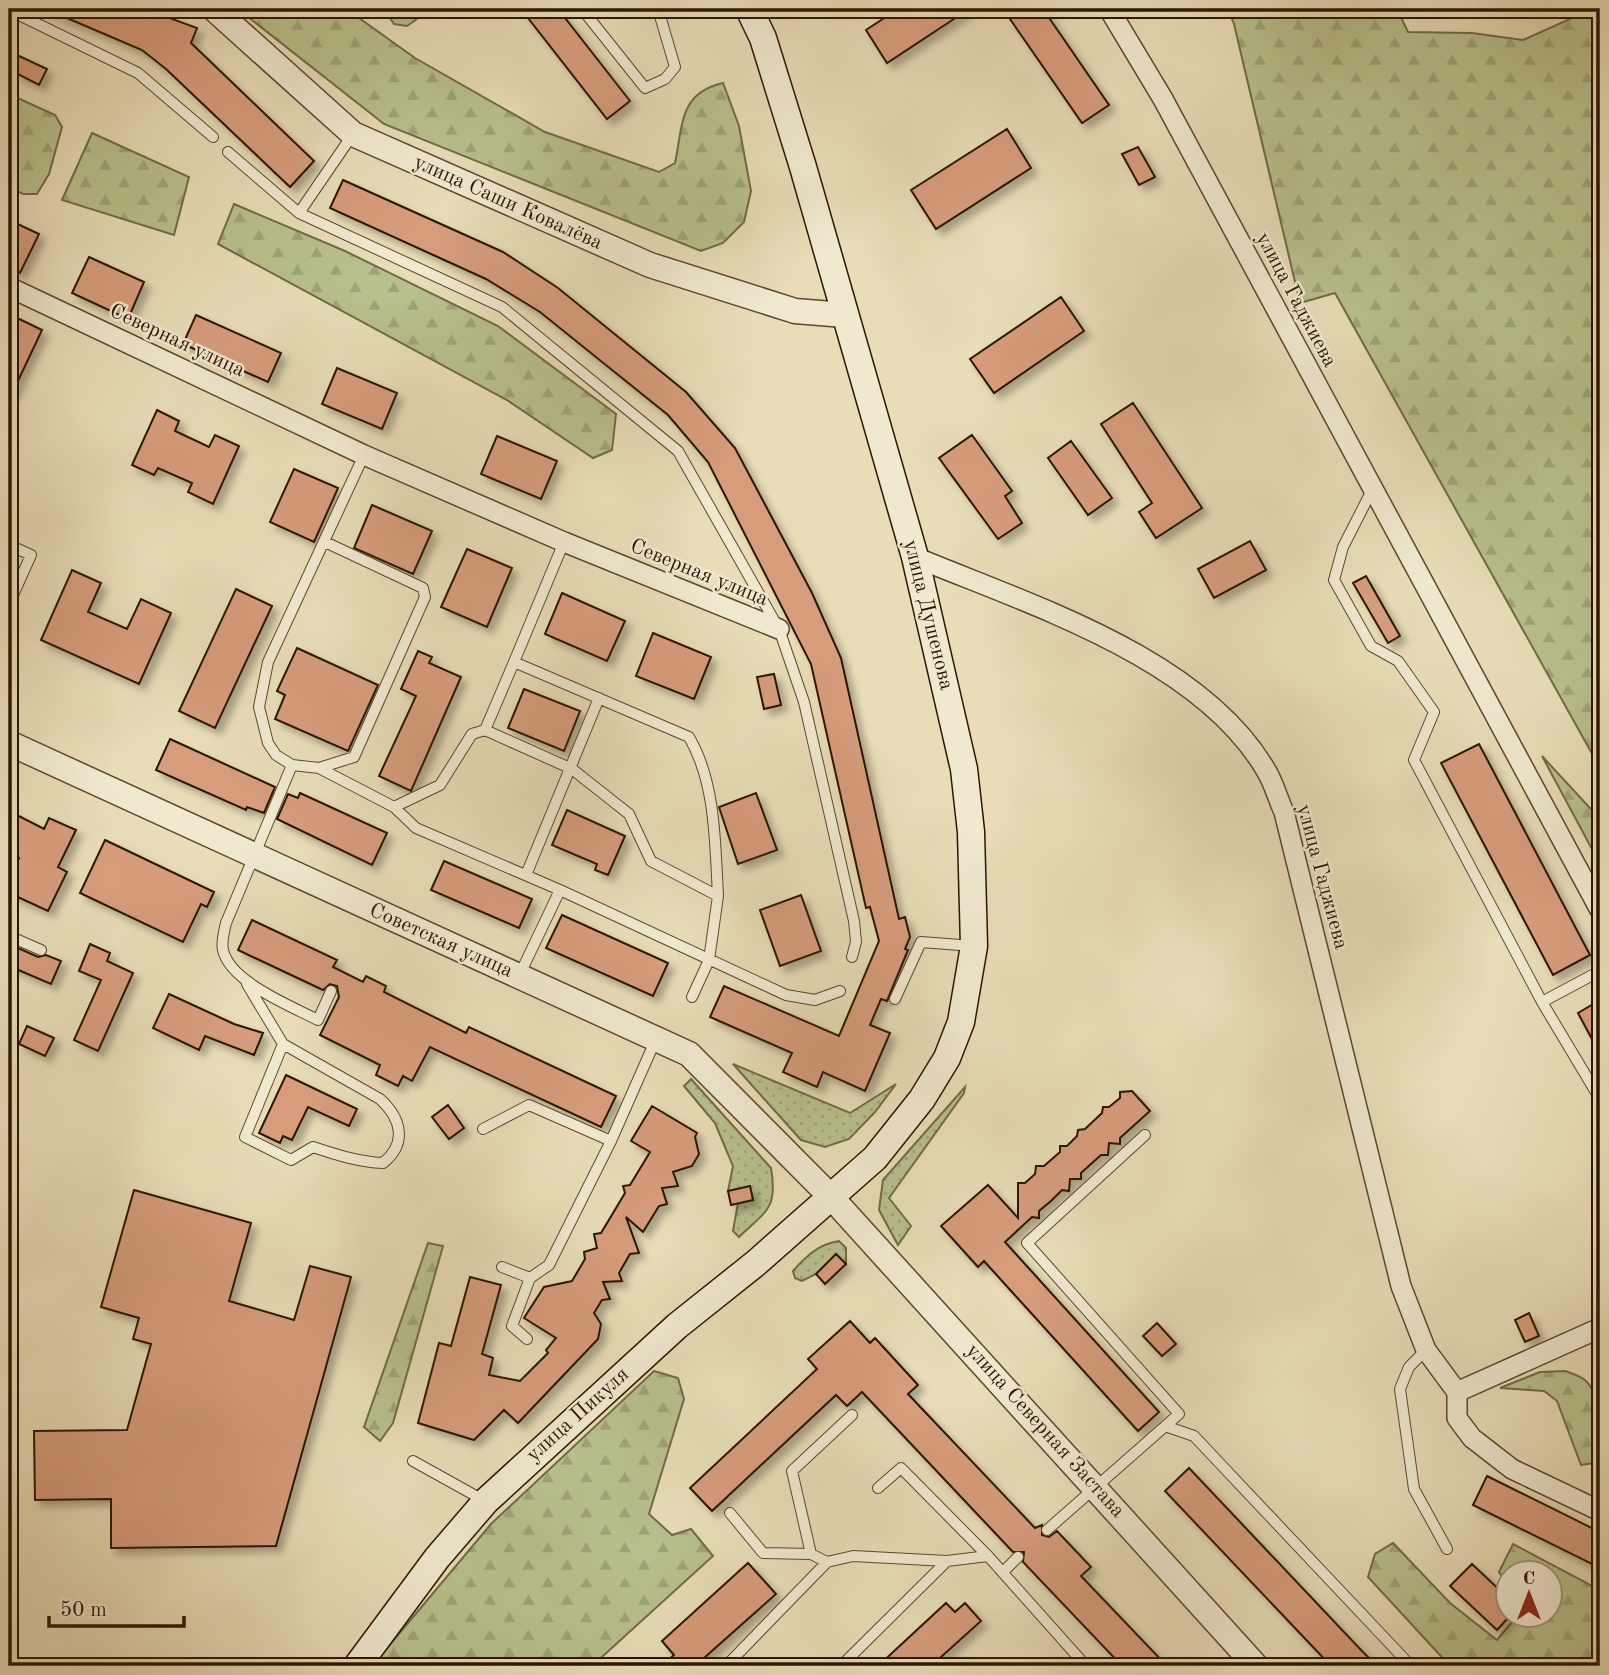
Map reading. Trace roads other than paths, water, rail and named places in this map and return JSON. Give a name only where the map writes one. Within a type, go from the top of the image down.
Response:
[{"type":"main road","name":"улица Душенова","points":[[750,9],[763,38],[915,557],[964,769],[971,832],[974,946],[961,1022],[947,1058],[922,1099],[883,1148],[832,1198]]},
{"type":"main road","name":"улица Пикуля","points":[[357,1666],[437,1558],[485,1501],[677,1326],[832,1198]]},
{"type":"street","name":"улица Саши Ковалёва","points":[[214,9],[353,134],[650,265],[795,311],[845,315]]},
{"type":"street","name":"улица Гаджиева","points":[[1109,9],[1163,99],[1600,910]]},
{"type":"street","name":"Северная улица","points":[[9,287],[365,455],[564,542],[779,629]]},
{"type":"street","name":"улица Гаджиева","points":[[915,557],[1105,637],[1187,685],[1237,733],[1267,772],[1284,812],[1401,1286],[1426,1350],[1457,1392],[1457,1418],[1472,1438],[1512,1469],[1600,1511]]},
{"type":"street","name":"Советская улица","points":[[9,743],[689,1054],[832,1198]]},
{"type":"street","name":"улица Северная Застава","points":[[832,1198],[1256,1666]]},
{"type":"street","points":[[1457,1392],[1600,1328]]},
{"type":"lane","points":[[582,9],[645,88],[665,79],[675,67],[659,9]]},
{"type":"lane","points":[[9,10],[138,73],[213,137]]},
{"type":"lane","points":[[299,213],[353,134]]},
{"type":"lane","points":[[228,152],[299,213],[502,307],[678,451],[779,629]]},
{"type":"lane","points":[[365,455],[268,662],[259,707],[268,743],[276,755],[292,765],[319,768],[394,807],[416,828],[560,890],[786,995],[815,1000],[840,991]]},
{"type":"lane","points":[[1372,489],[1343,547],[1334,580],[1371,646],[1398,661],[1433,712],[1414,761],[1542,1002],[1600,1099]]},
{"type":"lane","points":[[319,768],[354,757],[425,597],[423,588],[325,542]]},
{"type":"lane","points":[[485,730],[564,542]]},
{"type":"lane","points":[[9,545],[31,555],[9,604]]},
{"type":"lane","name":"Северная улица","points":[[779,629],[804,702],[854,921],[856,942],[852,957]]},
{"type":"lane","points":[[514,662],[689,737],[701,758],[715,832],[718,896],[709,960],[692,997]]},
{"type":"lane","points":[[526,875],[572,769],[599,698]]},
{"type":"lane","points":[[394,807],[440,785],[472,734],[485,730],[572,769],[629,814],[651,861],[718,896]]},
{"type":"lane","points":[[283,1044],[245,1137],[291,1160],[313,1147],[352,1160],[375,1163],[383,1163],[395,1154],[400,1143],[399,1126],[392,1110],[380,1099],[283,1044],[247,984],[223,952],[226,923],[292,765]]},
{"type":"lane","points":[[519,976],[560,890]]},
{"type":"lane","points":[[9,936],[41,950]]},
{"type":"lane","points":[[895,999],[921,942],[974,946]]},
{"type":"lane","points":[[1542,1002],[1600,971]]},
{"type":"lane","points":[[247,984],[317,1020],[331,991]]},
{"type":"lane","points":[[527,1339],[512,1326],[530,1278],[550,1265],[611,1141],[656,1038]]},
{"type":"lane","points":[[484,1129],[529,1105],[611,1141]]},
{"type":"lane","points":[[1047,1530],[1179,1414],[1027,1243],[1145,1135]]},
{"type":"lane","points":[[502,1267],[530,1278]]},
{"type":"lane","points":[[1426,1350],[1409,1367],[1400,1389],[1414,1489],[1447,1549]]},
{"type":"lane","points":[[811,1554],[792,1471],[852,1415]]},
{"type":"lane","points":[[1165,1426],[1194,1436],[1411,1666]]},
{"type":"lane","points":[[413,1461],[485,1501]]},
{"type":"lane","points":[[878,1488],[901,1468],[1003,1572],[1086,1666]]},
{"type":"lane","points":[[730,1513],[763,1553],[811,1554],[827,1562]]},
{"type":"lane","points":[[726,1666],[827,1562],[853,1556],[947,1561],[988,1556]]},
{"type":"lane","points":[[1003,1572],[1018,1557]]},
{"type":"lane","points":[[841,1666],[947,1561]]}]
